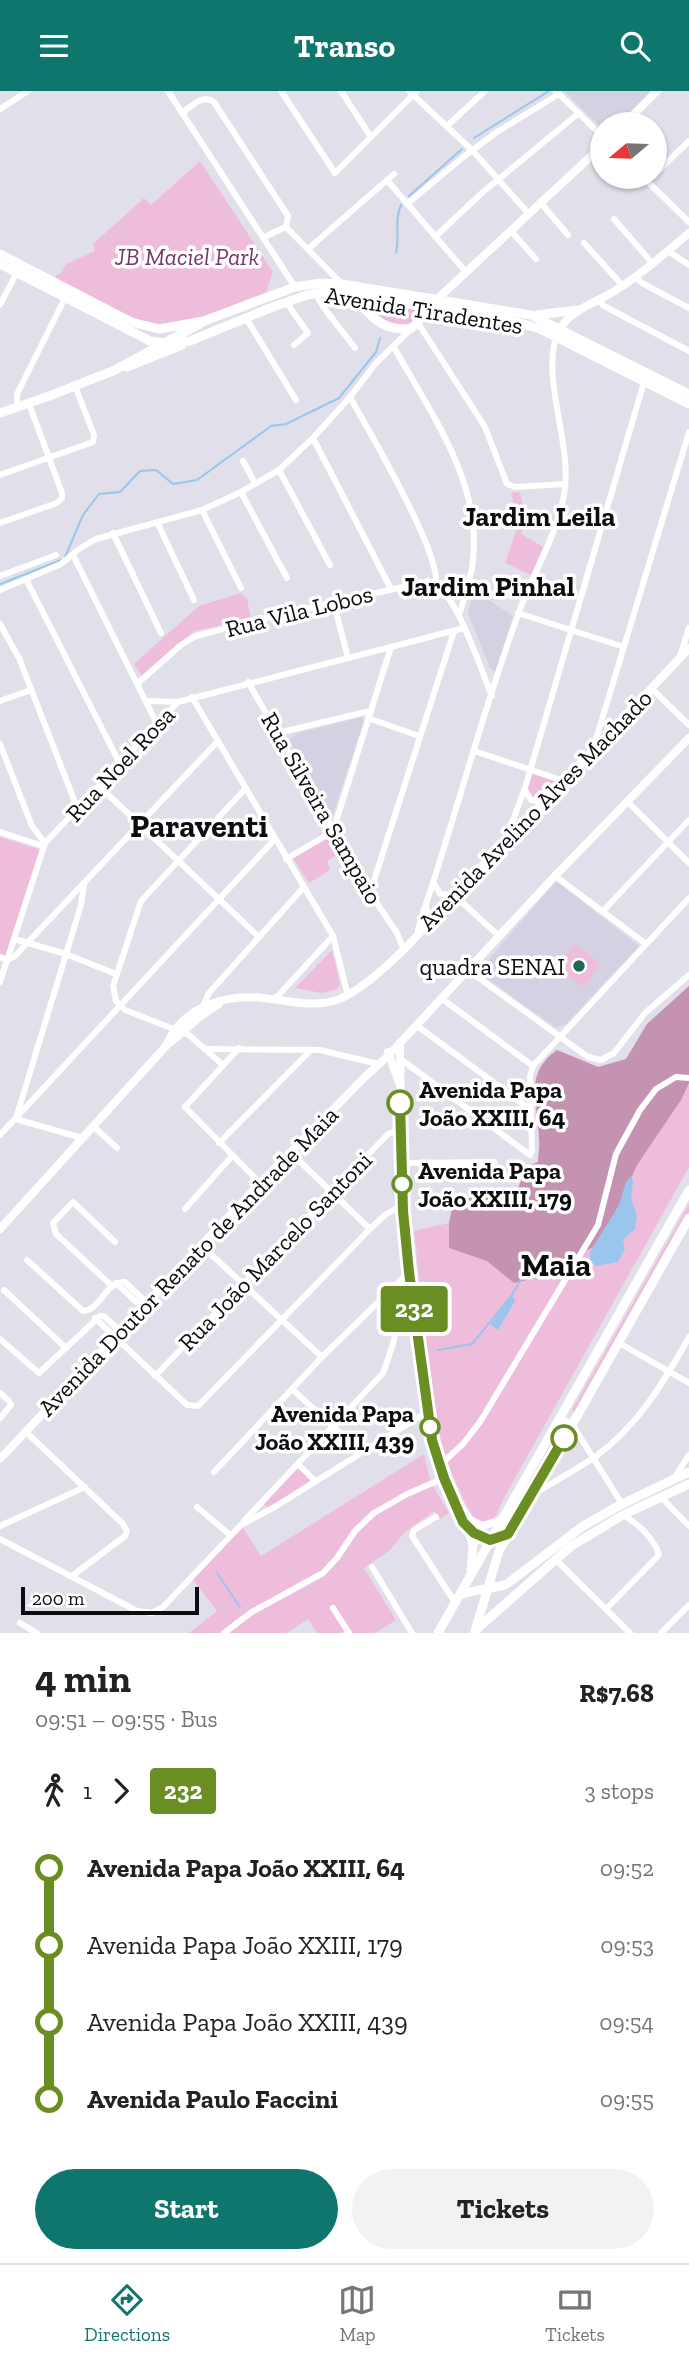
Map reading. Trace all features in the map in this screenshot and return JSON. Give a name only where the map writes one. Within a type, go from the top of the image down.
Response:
[{"type":"main road","name":"Avenida Tiradentes","points":[[0,254],[142,326],[167,329],[204,321],[292,288],[320,283],[342,284],[569,334],[689,394]]},
{"type":"main road","name":"Avenida Tiradentes","points":[[0,264],[150,341],[164,343],[190,341],[315,293],[332,292],[531,315],[575,346],[689,404]]},
{"type":"main road","points":[[352,295],[374,320],[397,329],[415,325],[433,304]]},
{"type":"main road","points":[[531,315],[576,310]]},
{"type":"main road","points":[[566,320],[575,346]]},
{"type":"main road","points":[[115,370],[204,321]]},
{"type":"main road","points":[[0,413],[137,364],[190,341]]},
{"type":"main road","points":[[441,1631],[689,1191]]},
{"type":"main road","points":[[474,1632],[495,1560],[508,1534],[685,1235],[689,1218]]},
{"type":"main road","points":[[474,1632],[583,1526],[689,1472]]},
{"type":"main road","points":[[458,1600],[473,1589],[488,1589],[507,1584],[555,1559],[623,1515],[689,1484]]},
{"type":"main road","points":[[468,1528],[473,1554],[469,1578]]},
{"type":"street","points":[[168,91],[264,237],[288,276],[292,288]]},
{"type":"street","points":[[281,91],[333,173],[413,92],[473,151],[527,213]]},
{"type":"street","points":[[341,91],[371,137]]},
{"type":"street","points":[[448,125],[485,91]]},
{"type":"street","points":[[636,112],[657,91]]},
{"type":"street","points":[[0,109],[25,92]]},
{"type":"street","points":[[407,204],[462,158],[557,92],[590,124]]},
{"type":"street","points":[[182,113],[202,99],[214,102],[288,216],[286,227]]},
{"type":"street","points":[[435,237],[579,113]]},
{"type":"street","points":[[667,161],[689,141]]},
{"type":"street","points":[[433,304],[465,271],[590,157]]},
{"type":"street","points":[[308,249],[394,174]]},
{"type":"street","points":[[387,180],[465,271]]},
{"type":"street","points":[[660,189],[689,222]]},
{"type":"street","points":[[540,202],[568,235]]},
{"type":"street","points":[[614,219],[653,264]]},
{"type":"street","points":[[264,237],[286,227]]},
{"type":"street","points":[[286,227],[342,284]]},
{"type":"street","points":[[510,230],[536,259]]},
{"type":"street","points":[[397,933],[414,937],[425,909],[518,613],[550,541],[561,508],[565,484],[565,457],[553,366],[558,333],[576,310],[622,286],[689,233]]},
{"type":"street","points":[[584,243],[622,286]]},
{"type":"street","points":[[668,251],[689,265]]},
{"type":"street","points":[[0,305],[17,272]]},
{"type":"street","points":[[635,277],[689,308]]},
{"type":"street","points":[[315,293],[355,348]]},
{"type":"street","points":[[18,407],[17,394],[66,296]]},
{"type":"street","points":[[599,300],[604,306],[689,351]]},
{"type":"street","points":[[286,302],[308,333],[294,345]]},
{"type":"street","points":[[246,318],[296,400]]},
{"type":"street","points":[[0,590],[61,564],[88,543],[113,533],[201,510],[241,492],[279,470],[313,438],[376,363],[415,325],[485,427],[507,484],[515,487],[565,484]]},
{"type":"street","points":[[397,329],[394,347],[446,437],[465,482],[473,536],[472,566],[459,616]]},
{"type":"street","points":[[505,843],[525,788],[644,382]]},
{"type":"street","points":[[0,475],[93,442],[94,435],[75,386]]},
{"type":"street","points":[[350,397],[389,468],[429,553],[436,572],[436,582],[447,594],[459,616],[492,696]]},
{"type":"street","points":[[0,523],[57,503],[62,498],[29,404]]},
{"type":"street","points":[[593,750],[689,432]]},
{"type":"street","points":[[313,438],[391,589]]},
{"type":"street","points":[[243,461],[255,483]]},
{"type":"street","points":[[279,470],[330,565]]},
{"type":"street","points":[[241,492],[287,578]]},
{"type":"street","points":[[201,510],[241,589]]},
{"type":"street","points":[[156,522],[194,600]]},
{"type":"street","points":[[113,533],[161,633]]},
{"type":"street","points":[[0,576],[56,555]]},
{"type":"street","points":[[73,555],[157,724]]},
{"type":"street","points":[[26,579],[119,762]]},
{"type":"street","name":"Rua Vila Lobos","points":[[138,683],[181,645],[196,636],[422,582],[436,582]]},
{"type":"street","points":[[334,604],[348,658]]},
{"type":"street","points":[[518,613],[624,647]]},
{"type":"street","points":[[0,624],[19,659],[78,810]]},
{"type":"street","name":"Rua Noel Rosa","points":[[0,982],[3,958],[14,939],[44,844],[178,702],[464,628]]},
{"type":"street","points":[[680,658],[689,628]]},
{"type":"street","points":[[370,893],[454,631]]},
{"type":"street","points":[[286,859],[329,834],[334,828],[391,647]]},
{"type":"street","name":"Avenida Avelino Alves Machado","points":[[348,996],[375,976],[403,949],[689,648]]},
{"type":"street","name":"Rua Silveira Sampaio","points":[[248,682],[370,893],[397,933],[403,949]]},
{"type":"street","points":[[651,688],[689,725]]},
{"type":"street","points":[[0,701],[31,690]]},
{"type":"street","points":[[0,1229],[166,1046],[190,1014],[203,1006],[243,997],[317,1005],[348,996],[333,936],[191,697]]},
{"type":"street","points":[[147,701],[178,702]]},
{"type":"street","points":[[607,705],[612,717],[624,718]]},
{"type":"street","points":[[278,733],[369,715],[419,736]]},
{"type":"street","name":"Avenida Doutor Renato de Andrade Maia","points":[[0,1459],[260,1183],[402,1040],[689,737]]},
{"type":"street","points":[[3,958],[14,957],[28,943],[218,741]]},
{"type":"street","points":[[0,744],[32,826],[44,844]]},
{"type":"street","points":[[474,751],[564,781]]},
{"type":"street","points":[[99,786],[259,937]]},
{"type":"street","points":[[525,788],[531,800],[537,803],[545,801]]},
{"type":"street","points":[[223,1065],[179,1030],[119,1006],[113,992],[116,974],[138,906],[245,789]]},
{"type":"street","points":[[627,801],[689,863]]},
{"type":"street","points":[[603,911],[689,820]]},
{"type":"street","points":[[0,832],[44,844]]},
{"type":"street","points":[[0,1135],[274,840]]},
{"type":"street","points":[[555,876],[646,944]]},
{"type":"street","points":[[433,881],[440,894],[454,895],[499,936]]},
{"type":"street","points":[[16,1119],[81,905],[84,885]]},
{"type":"street","points":[[203,1006],[209,993],[303,888]]},
{"type":"street","points":[[402,1061],[528,1155],[532,1151],[530,1076],[533,1066],[689,898]]},
{"type":"street","points":[[425,909],[431,920]]},
{"type":"street","points":[[275,999],[333,936]]},
{"type":"street","points":[[14,939],[66,954],[116,974]]},
{"type":"street","points":[[468,970],[593,1059],[600,1060],[614,1053],[645,1013],[689,975]]},
{"type":"street","points":[[442,998],[533,1066]]},
{"type":"street","points":[[179,1030],[225,1000]]},
{"type":"street","points":[[416,1025],[531,1110]]},
{"type":"street","points":[[402,1040],[399,1131],[403,1208],[426,1414],[439,1466],[463,1522],[479,1536],[490,1540],[508,1534]]},
{"type":"street","points":[[239,1048],[185,1107],[260,1183]]},
{"type":"street","points":[[204,1049],[311,1050],[334,1052],[378,1064]]},
{"type":"street","points":[[219,1143],[311,1050]]},
{"type":"street","points":[[388,1054],[400,1086]]},
{"type":"street","points":[[401,1075],[414,1069]]},
{"type":"street","points":[[439,1466],[463,1444],[480,1422],[598,1225],[616,1154],[639,1110],[656,1089],[676,1077],[687,1077]]},
{"type":"street","points":[[25,1084],[38,1096]]},
{"type":"street","points":[[520,1102],[530,1100]]},
{"type":"street","points":[[16,1119],[82,1138]]},
{"type":"street","points":[[93,1126],[117,1148]]},
{"type":"street","name":"Rua João Marcelo Santoni","points":[[155,1375],[388,1134],[399,1131]]},
{"type":"street","points":[[290,1152],[370,1229]]},
{"type":"street","points":[[185,1209],[232,1156]]},
{"type":"street","points":[[401,1163],[494,1162]]},
{"type":"street","points":[[114,1285],[56,1234],[54,1223],[73,1202],[115,1241]]},
{"type":"street","points":[[0,1339],[38,1373],[95,1318],[104,1316],[155,1375],[187,1405],[194,1407],[201,1404],[370,1229],[392,1210],[403,1208]]},
{"type":"street","points":[[202,1246],[322,1357]]},
{"type":"street","points":[[27,1260],[83,1311],[90,1310],[114,1285],[125,1282],[145,1306]]},
{"type":"street","points":[[214,1472],[322,1357],[409,1272]]},
{"type":"street","points":[[4,1290],[66,1348]]},
{"type":"street","points":[[0,1539],[137,1611],[152,1613],[163,1607],[384,1371],[399,1309],[397,1298],[390,1291]]},
{"type":"street","points":[[533,1494],[594,1457],[641,1414],[670,1372],[689,1337]]},
{"type":"street","points":[[619,1343],[689,1383]]},
{"type":"street","points":[[292,1389],[360,1452]]},
{"type":"street","points":[[0,1393],[10,1405],[0,1418]]},
{"type":"street","points":[[241,1525],[426,1414]]},
{"type":"street","points":[[558,1421],[572,1424],[622,1504]]},
{"type":"street","points":[[26,1432],[122,1523],[127,1534],[72,1576]]},
{"type":"street","points":[[673,1480],[689,1455]]},
{"type":"street","points":[[298,1464],[315,1481]]},
{"type":"street","points":[[445,1481],[464,1514],[476,1524],[487,1526],[502,1520]]},
{"type":"street","points":[[224,1633],[252,1612],[323,1573],[355,1531],[374,1513],[407,1494],[445,1481]]},
{"type":"street","points":[[0,1526],[85,1487]]},
{"type":"street","points":[[661,1497],[689,1526]]},
{"type":"street","points":[[263,1500],[265,1507],[273,1508]]},
{"type":"street","points":[[197,1507],[230,1535]]},
{"type":"street","points":[[606,1609],[659,1555],[650,1539],[623,1515]]},
{"type":"street","points":[[436,1517],[414,1530],[412,1536],[458,1600]]},
{"type":"street","points":[[555,1559],[630,1633]]},
{"type":"street","points":[[372,1567],[412,1633]]},
{"type":"street","points":[[661,1633],[689,1605]]},
{"type":"street","points":[[333,1608],[349,1633]]},
{"type":"street","points":[[20,1623],[37,1633]]},
{"type":"shaded area","points":[[564,91],[653,91],[632,112],[590,112],[590,116]]},
{"type":"shaded area","points":[[474,591],[513,616],[497,670],[494,671],[490,668],[468,613]]},
{"type":"shaded area","points":[[361,717],[364,720],[332,817],[289,739],[298,733]]},
{"type":"shaded area","points":[[556,881],[639,946],[565,1025],[555,1027],[478,972]]},
{"type":"shaded area","points":[[689,986],[689,1083],[681,1100],[637,1165],[611,1223],[592,1248],[569,1257],[540,1277],[514,1283],[487,1261],[449,1248],[449,1223],[454,1199],[515,1195],[527,1167],[538,1162],[535,1091],[539,1070],[546,1060],[557,1050],[598,1067],[626,1059],[647,1024]]},
{"type":"green space","name":"JB Maciel Park","points":[[200,161],[273,272],[266,292],[204,316],[172,323],[156,323],[140,321],[52,278],[60,274],[66,264],[95,251],[93,244],[144,198],[151,205]]},
{"type":"green space","points":[[364,301],[421,311],[410,324],[396,323],[377,316]]},
{"type":"green space","points":[[520,492],[524,512],[533,513],[532,521],[526,520],[521,534],[543,547],[531,575],[505,563],[517,528],[516,510],[511,494]]},
{"type":"green space","points":[[241,593],[247,599],[251,619],[194,631],[142,676],[134,664],[199,606]]},
{"type":"green space","points":[[532,769],[561,780],[544,799],[532,799],[526,788]]},
{"type":"green space","points":[[332,835],[340,853],[327,861],[330,870],[309,883],[293,858]]},
{"type":"green space","points":[[0,837],[41,850],[6,956],[0,954]]},
{"type":"green space","name":"quadra SENAI","points":[[574,944],[601,964],[584,987],[557,967]]},
{"type":"green space","points":[[332,950],[340,984],[337,989],[322,993],[295,988]]},
{"type":"green space","points":[[689,986],[689,1167],[494,1519],[485,1523],[475,1520],[456,1482],[438,1427],[422,1330],[414,1231],[449,1223],[454,1199],[515,1195],[527,1167],[538,1162],[539,1142],[534,1091],[539,1070],[546,1060],[557,1050],[598,1067],[626,1059],[647,1024]]},
{"type":"green space","points":[[689,1204],[689,1214],[575,1412],[572,1410]]},
{"type":"green space","points":[[559,1429],[564,1431],[515,1518],[510,1515]]},
{"type":"green space","points":[[424,1454],[431,1483],[449,1513],[441,1519],[434,1511],[405,1532],[389,1551],[364,1568],[396,1620],[375,1633],[352,1633],[336,1612],[344,1631],[341,1633],[317,1633],[308,1619],[287,1633],[189,1633],[217,1611],[191,1577],[241,1525],[261,1556]]},
{"type":"green space","points":[[298,1466],[311,1480],[271,1507],[265,1506],[264,1503]]},
{"type":"water","points":[[631,1176],[631,1199],[637,1216],[635,1229],[623,1240],[625,1249],[618,1262],[596,1266],[590,1260],[590,1252],[619,1205],[626,1182]]},
{"type":"water","points":[[512,1295],[515,1301],[498,1330],[490,1324]]},
{"type":"waterway","points":[[474,138],[549,91]]},
{"type":"waterway","points":[[409,196],[462,149]]},
{"type":"waterway","points":[[396,252],[401,205]]},
{"type":"waterway","points":[[65,557],[83,515],[99,494],[120,492],[140,471],[156,470],[173,484],[197,480],[271,426],[286,424],[339,398],[376,352],[380,338]]},
{"type":"waterway","points":[[0,584],[61,560]]},
{"type":"waterway","points":[[438,1350],[472,1344],[512,1295],[528,1267]]},
{"type":"waterway","points":[[217,1573],[240,1607]]},
{"type":"bus line","name":"232","points":[[400,1103],[403,1211],[429,1424],[435,1454],[454,1504],[468,1528],[490,1540],[508,1534],[564,1438]]},
{"type":"place","name":"quadra SENAI","points":[[579,966]]},
{"type":"place","name":"Avenida Papa João XXIII, 64","points":[[400,1103]]},
{"type":"place","name":"Avenida Papa João XXIII, 179","points":[[402,1184]]},
{"type":"place","name":"Avenida Papa João XXIII, 439","points":[[430,1427]]},
{"type":"district","name":"Jardim Leila","points":[[539,516]]},
{"type":"district","name":"Jardim Pinhal","points":[[488,586]]},
{"type":"district","name":"Paraventi","points":[[199,826]]},
{"type":"district","name":"Maia","points":[[556,1265]]}]
